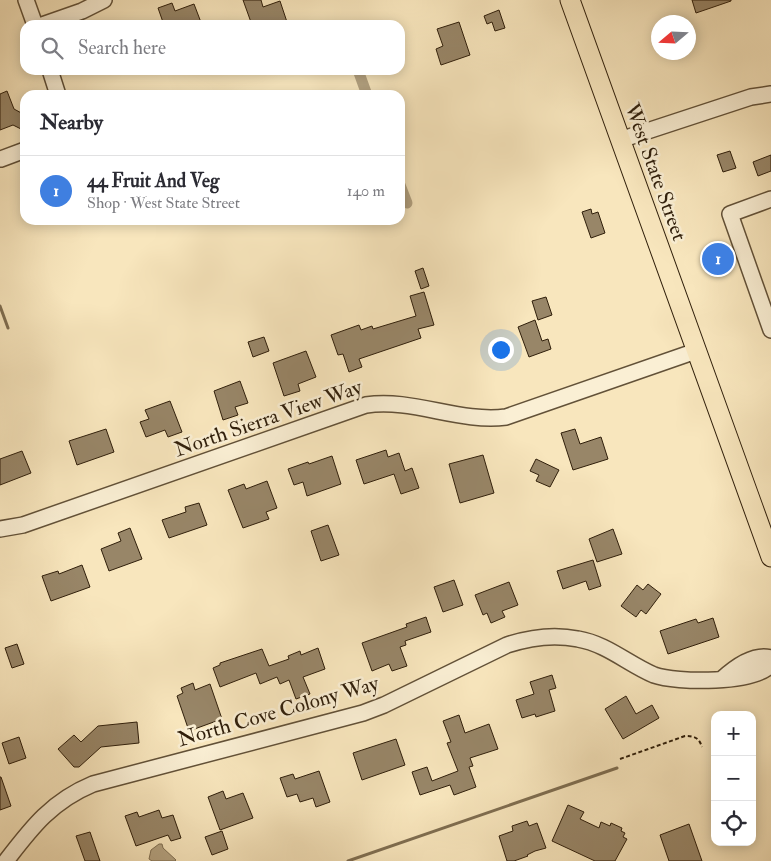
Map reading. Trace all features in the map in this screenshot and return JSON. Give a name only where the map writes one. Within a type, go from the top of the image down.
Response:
[{"type":"main road","name":"West State Street","points":[[570,0],[771,557]]},
{"type":"street","points":[[26,0],[33,20]]},
{"type":"street","points":[[56,20],[82,11],[104,0]]},
{"type":"street","points":[[52,75],[56,90]]},
{"type":"street","points":[[620,140],[751,97],[771,94]]},
{"type":"street","points":[[1,159],[20,152]]},
{"type":"street","points":[[771,200],[730,214],[771,330]]},
{"type":"street","name":"North Sierra View Way","points":[[0,529],[23,525],[366,405],[391,403],[482,418],[506,417],[696,351]]},
{"type":"street","name":"North Cove Colony Way","points":[[6,861],[45,814],[68,796],[93,784],[363,713],[384,705],[521,640],[550,636],[580,639],[606,648],[642,669],[668,679],[686,681],[739,679],[767,670],[771,664]]},
{"type":"street","points":[[722,679],[736,666],[764,656],[771,658]]},
{"type":"path","points":[[620,759],[685,736],[697,738],[702,747]]},
{"type":"shaded area","points":[[162,844],[163,848],[175,861],[152,861],[149,859],[151,850]]},
{"type":"building","points":[[243,0],[261,0],[263,7],[280,1],[286,20],[250,20]]},
{"type":"building","points":[[692,0],[731,0],[731,1],[696,13]]},
{"type":"building","points":[[172,3],[175,11],[194,4],[200,20],[162,20],[158,8]]},
{"type":"building","points":[[499,10],[505,28],[495,31],[492,22],[487,24],[484,16]]},
{"type":"building","points":[[459,22],[470,55],[441,65],[436,49],[443,46],[437,29]]},
{"type":"building","points":[[7,91],[14,109],[20,112],[20,128],[13,125],[0,130],[0,94]]},
{"type":"building","points":[[730,151],[736,168],[723,172],[717,155]]},
{"type":"building","points":[[771,155],[771,171],[758,176],[753,162]]},
{"type":"building","points":[[591,209],[592,214],[598,212],[605,233],[591,238],[582,212]]},
{"type":"building","points":[[423,268],[429,286],[421,289],[415,271]]},
{"type":"building","points":[[424,292],[434,325],[418,329],[421,338],[359,359],[362,367],[349,372],[343,354],[338,355],[331,335],[359,325],[361,330],[372,326],[373,329],[416,316],[410,296]]},
{"type":"building","points":[[546,297],[552,315],[538,320],[532,301]]},
{"type":"building","points":[[535,320],[542,341],[548,339],[551,349],[529,357],[518,327]]},
{"type":"building","points":[[264,337],[269,351],[253,357],[248,342]]},
{"type":"building","points":[[306,351],[316,377],[298,384],[300,391],[284,396],[273,363]]},
{"type":"building","points":[[240,381],[248,403],[235,407],[238,415],[223,420],[214,391]]},
{"type":"building","points":[[170,401],[182,432],[168,437],[165,430],[146,437],[140,422],[149,419],[145,410]]},
{"type":"building","points":[[106,429],[114,452],[77,465],[69,441]]},
{"type":"building","points":[[575,429],[580,444],[601,437],[608,459],[573,470],[561,433]]},
{"type":"building","points":[[386,450],[388,457],[399,453],[405,471],[412,468],[419,488],[401,494],[394,474],[364,484],[356,460]]},
{"type":"building","points":[[22,451],[31,473],[0,485],[0,459]]},
{"type":"building","points":[[483,455],[494,493],[460,503],[449,464]]},
{"type":"building","points":[[332,456],[341,484],[307,496],[303,482],[294,485],[288,469]]},
{"type":"building","points":[[536,459],[559,470],[550,487],[536,481],[539,475],[530,471]]},
{"type":"building","points":[[267,481],[277,508],[266,512],[269,519],[243,528],[228,490],[244,484],[246,489]]},
{"type":"building","points":[[199,503],[207,525],[169,538],[162,520],[186,512],[185,507]]},
{"type":"building","points":[[328,525],[339,555],[321,561],[311,531]]},
{"type":"building","points":[[130,528],[142,559],[109,571],[101,549],[121,541],[118,533]]},
{"type":"building","points":[[613,529],[622,554],[597,562],[589,539]]},
{"type":"building","points":[[593,560],[601,586],[589,590],[586,581],[563,589],[557,571]]},
{"type":"building","points":[[82,565],[90,587],[51,601],[42,576],[58,571],[59,574]]},
{"type":"building","points":[[454,580],[463,605],[443,612],[434,587]]},
{"type":"building","points":[[509,582],[518,605],[502,611],[505,617],[491,623],[487,613],[483,615],[475,595]]},
{"type":"building","points":[[648,584],[661,594],[646,614],[641,610],[636,617],[621,606],[637,585],[643,590]]},
{"type":"building","points":[[426,617],[431,632],[405,641],[406,645],[400,647],[407,666],[392,671],[389,664],[372,671],[362,643],[407,627],[406,624]]},
{"type":"building","points":[[713,618],[719,637],[668,654],[660,631],[696,619],[698,623]]},
{"type":"building","points":[[17,644],[24,664],[12,668],[5,648]]},
{"type":"building","points":[[318,648],[325,669],[303,677],[310,694],[296,699],[289,680],[280,684],[277,677],[260,684],[256,673],[220,687],[213,668],[220,665],[220,663],[262,649],[269,666],[289,659],[288,656],[300,651],[301,655]]},
{"type":"building","points":[[552,675],[556,688],[549,690],[555,711],[536,717],[535,714],[522,718],[516,700],[534,694],[530,682]]},
{"type":"building","points":[[193,683],[195,690],[210,684],[222,719],[189,731],[177,696],[183,693],[181,688]]},
{"type":"building","points":[[626,696],[636,714],[652,705],[659,718],[623,739],[605,709]]},
{"type":"building","points":[[459,715],[465,733],[489,724],[498,749],[470,758],[473,766],[469,767],[476,787],[454,795],[450,785],[420,795],[412,772],[427,767],[432,781],[458,771],[447,743],[451,742],[443,721]]},
{"type":"building","points":[[137,722],[139,743],[101,747],[79,767],[74,767],[58,749],[74,735],[81,742],[98,726]]},
{"type":"building","points":[[19,737],[26,758],[9,764],[2,743]]},
{"type":"building","points":[[396,739],[405,765],[362,780],[353,753]]},
{"type":"building","points":[[319,771],[330,802],[316,807],[313,798],[300,802],[297,794],[287,797],[280,778],[293,774],[295,779]]},
{"type":"building","points":[[0,777],[11,806],[0,810]]},
{"type":"building","points":[[223,791],[226,799],[243,793],[253,818],[220,830],[208,797]]},
{"type":"building","points":[[568,805],[584,812],[580,819],[599,828],[601,822],[610,826],[611,823],[622,828],[621,831],[625,833],[623,837],[627,839],[615,861],[595,861],[552,841]]},
{"type":"building","points":[[159,810],[162,818],[173,815],[181,838],[171,841],[168,835],[136,846],[125,816],[137,812],[139,817]]},
{"type":"building","points":[[527,821],[529,826],[537,823],[546,848],[514,861],[507,861],[499,836],[513,831],[512,826]]},
{"type":"building","points":[[689,824],[702,861],[669,861],[660,835]]},
{"type":"building","points":[[222,831],[228,849],[212,855],[205,837]]},
{"type":"building","points":[[90,832],[100,861],[85,861],[76,836]]},
{"type":"waterway","points":[[360,75],[365,90]]},
{"type":"waterway","points":[[405,198],[407,203]]},
{"type":"waterway","points":[[0,306],[8,328]]},
{"type":"waterway","points":[[348,861],[617,768]]},
{"type":"place","name":"44 Fruit And Veg","points":[[718,259]]}]
